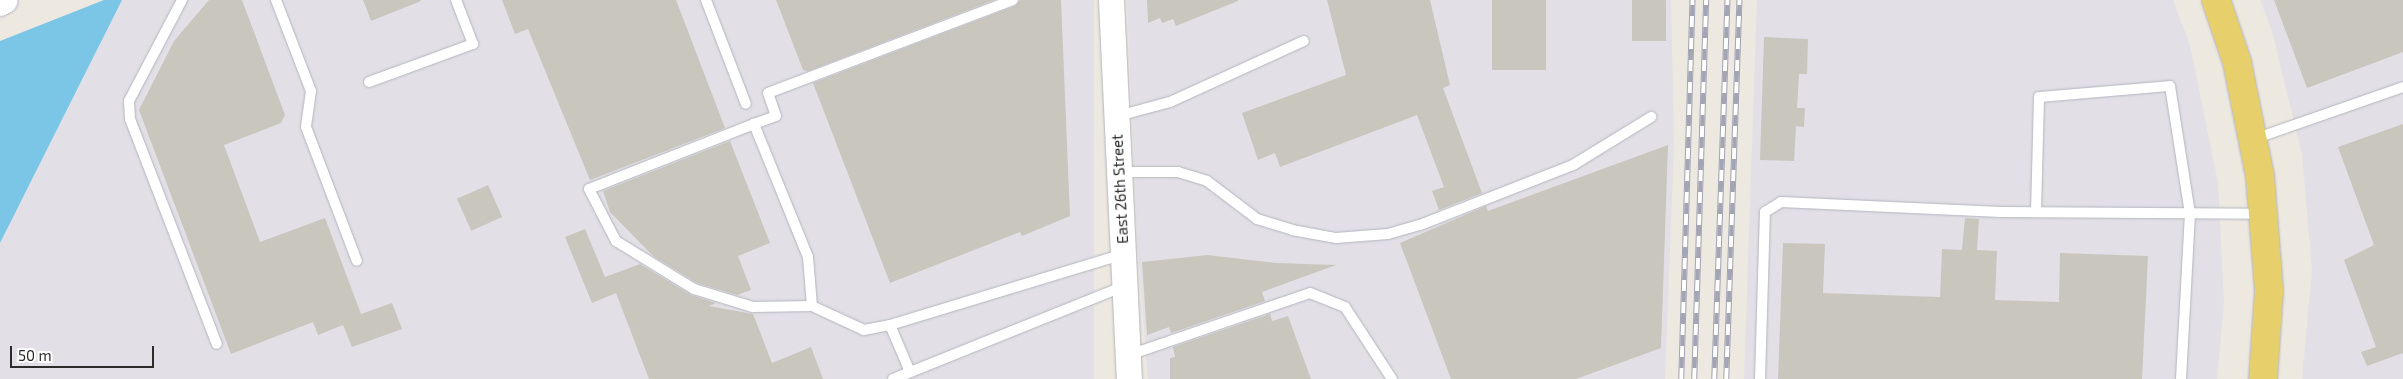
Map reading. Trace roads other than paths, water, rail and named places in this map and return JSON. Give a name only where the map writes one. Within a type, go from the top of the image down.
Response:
[{"type":"main road","points":[[0,2],[4,0]]},
{"type":"main road","points":[[2216,0],[2237,62],[2254,139],[2265,214],[2269,291],[2263,379]]},
{"type":"street","name":"East 26th Street","points":[[1111,0],[1129,367]]},
{"type":"lane","points":[[182,0],[129,101],[130,119],[217,344]]},
{"type":"lane","points":[[276,0],[311,90],[306,127],[357,261]]},
{"type":"lane","points":[[369,82],[472,44],[456,0]]},
{"type":"lane","points":[[706,0],[746,104]]},
{"type":"lane","points":[[1013,0],[768,93],[776,116],[589,189],[616,241],[694,288],[753,307],[812,306],[864,330],[890,325],[1123,254]]},
{"type":"lane","points":[[1117,116],[1170,102],[1304,41]]},
{"type":"lane","points":[[2036,212],[2039,97],[2170,86],[2190,213],[2181,379]]},
{"type":"lane","points":[[2254,139],[2403,87]]},
{"type":"lane","points":[[1119,172],[1178,172],[1208,182],[1257,219],[1292,230],[1336,238],[1388,234],[1420,225],[1573,166],[1651,117]]},
{"type":"lane","points":[[754,124],[808,257],[812,306]]},
{"type":"lane","points":[[1760,379],[1765,212],[1781,202],[2036,212],[2265,214]]},
{"type":"lane","points":[[893,379],[1125,285]]},
{"type":"lane","points":[[1129,367],[1310,293],[1345,307],[1392,379]]},
{"type":"lane","points":[[890,325],[910,372]]},
{"type":"water","points":[[0,0],[122,0],[0,243]]},
{"type":"railway","points":[[1681,379],[1692,0]]},
{"type":"railway","points":[[1694,379],[1706,0]]},
{"type":"railway","points":[[1714,379],[1727,0]]},
{"type":"railway","points":[[1726,379],[1739,0]]}]
